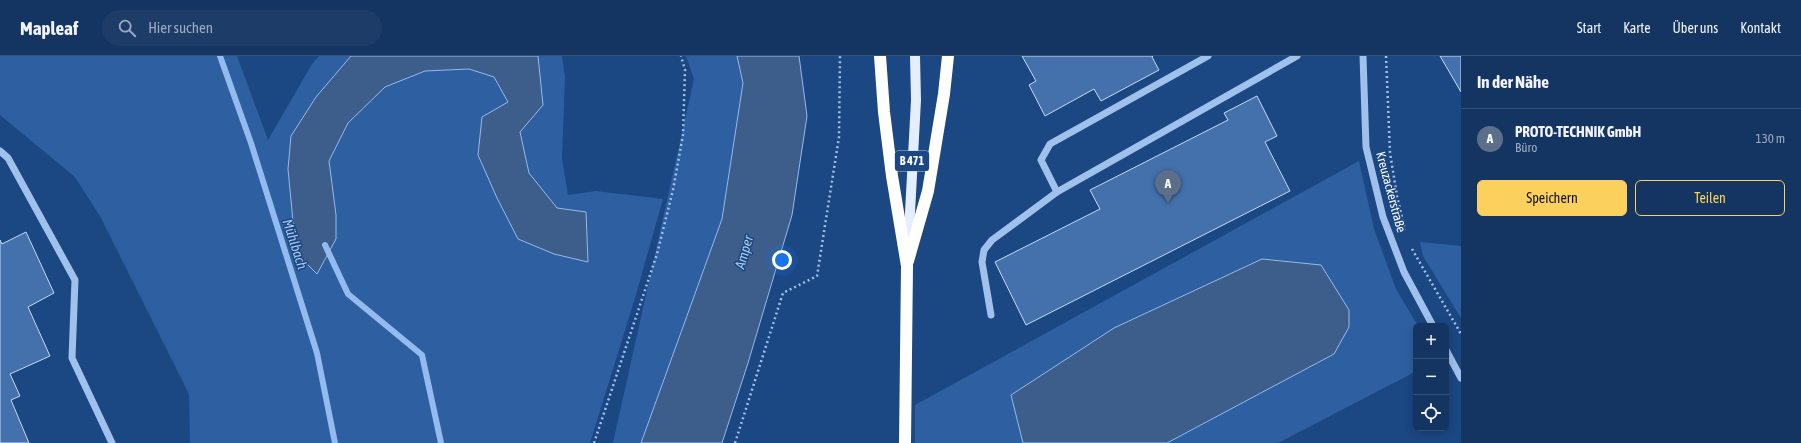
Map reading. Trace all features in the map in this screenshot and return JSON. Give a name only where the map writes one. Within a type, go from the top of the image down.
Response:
[{"type":"highway","points":[[880,56],[884,112],[907,266]]},
{"type":"highway","points":[[907,266],[928,191],[944,94],[948,56]]},
{"type":"highway","name":"B 471","points":[[905,443],[907,266]]},
{"type":"main road","name":"B 471","points":[[907,266],[916,100],[915,56]]},
{"type":"street","points":[[1057,192],[1041,160],[1050,144],[1208,56]]},
{"type":"street","points":[[991,315],[982,262],[984,250],[992,240],[1057,192],[1297,56]]},
{"type":"street","name":"Kreuzackerstraße","points":[[1362,56],[1366,147],[1383,217],[1404,272],[1431,323]]},
{"type":"street","points":[[0,151],[8,158],[76,280],[72,358],[112,443]]},
{"type":"street","points":[[1449,356],[1461,378]]},
{"type":"path","points":[[594,443],[656,254],[673,190],[683,135],[685,70],[681,56]]},
{"type":"path","points":[[735,443],[783,293],[817,276],[839,137],[840,56]]},
{"type":"path","points":[[1386,56],[1390,153],[1397,196],[1406,236]]},
{"type":"path","points":[[1408,242],[1461,334]]},
{"type":"shaded area","points":[[0,56],[237,56],[268,140],[312,64],[319,56],[562,56],[565,77],[562,159],[568,195],[596,191],[663,199],[635,298],[590,443],[190,443],[189,394],[101,218],[75,177],[0,115]]},
{"type":"shaded area","points":[[686,56],[737,56],[743,83],[722,219],[641,443],[613,443],[694,79]]},
{"type":"shaded area","points":[[1359,161],[1374,229],[1396,289],[1416,323],[1413,323],[1413,372],[1278,443],[1167,443],[1334,354],[1262,259],[1114,328],[1011,395],[1023,443],[915,443],[915,405]]},
{"type":"shaded area","points":[[1420,242],[1461,246],[1461,318],[1423,256]]},
{"type":"water","points":[[351,56],[538,56],[543,105],[520,132],[529,173],[557,208],[586,212],[588,262],[554,254],[518,239],[497,198],[478,155],[482,117],[508,102],[494,77],[469,69],[425,71],[385,87],[348,123],[329,161],[336,215],[336,239],[317,274],[296,253],[288,169],[291,136],[316,97]]},
{"type":"water","name":"Amper","points":[[737,56],[799,56],[807,116],[792,215],[748,363],[722,443],[641,443],[722,219],[743,83]]},
{"type":"water","points":[[1262,259],[1321,265],[1349,310],[1349,327],[1334,354],[1167,443],[1023,443],[1011,395],[1114,328]]},
{"type":"building","points":[[1022,56],[1153,56],[1152,57],[1159,70],[1101,101],[1094,89],[1045,116],[1029,85],[1036,81]]},
{"type":"building","points":[[1440,56],[1461,56],[1461,92]]},
{"type":"building","points":[[1257,96],[1277,136],[1265,142],[1290,191],[1026,325],[995,262],[1100,209],[1090,190],[1228,120],[1224,113]]},
{"type":"building","points":[[26,232],[54,293],[28,307],[50,356],[10,374],[20,396],[11,400],[29,443],[0,443],[0,240],[2,244]]},
{"type":"waterway","name":"Mühlbach","points":[[220,56],[251,143],[317,353],[335,443]]},
{"type":"waterway","points":[[325,245],[348,294],[422,355],[441,443]]},
{"type":"place","name":"PROTO-TECHNIK GmbH","points":[[1168,203]]}]
